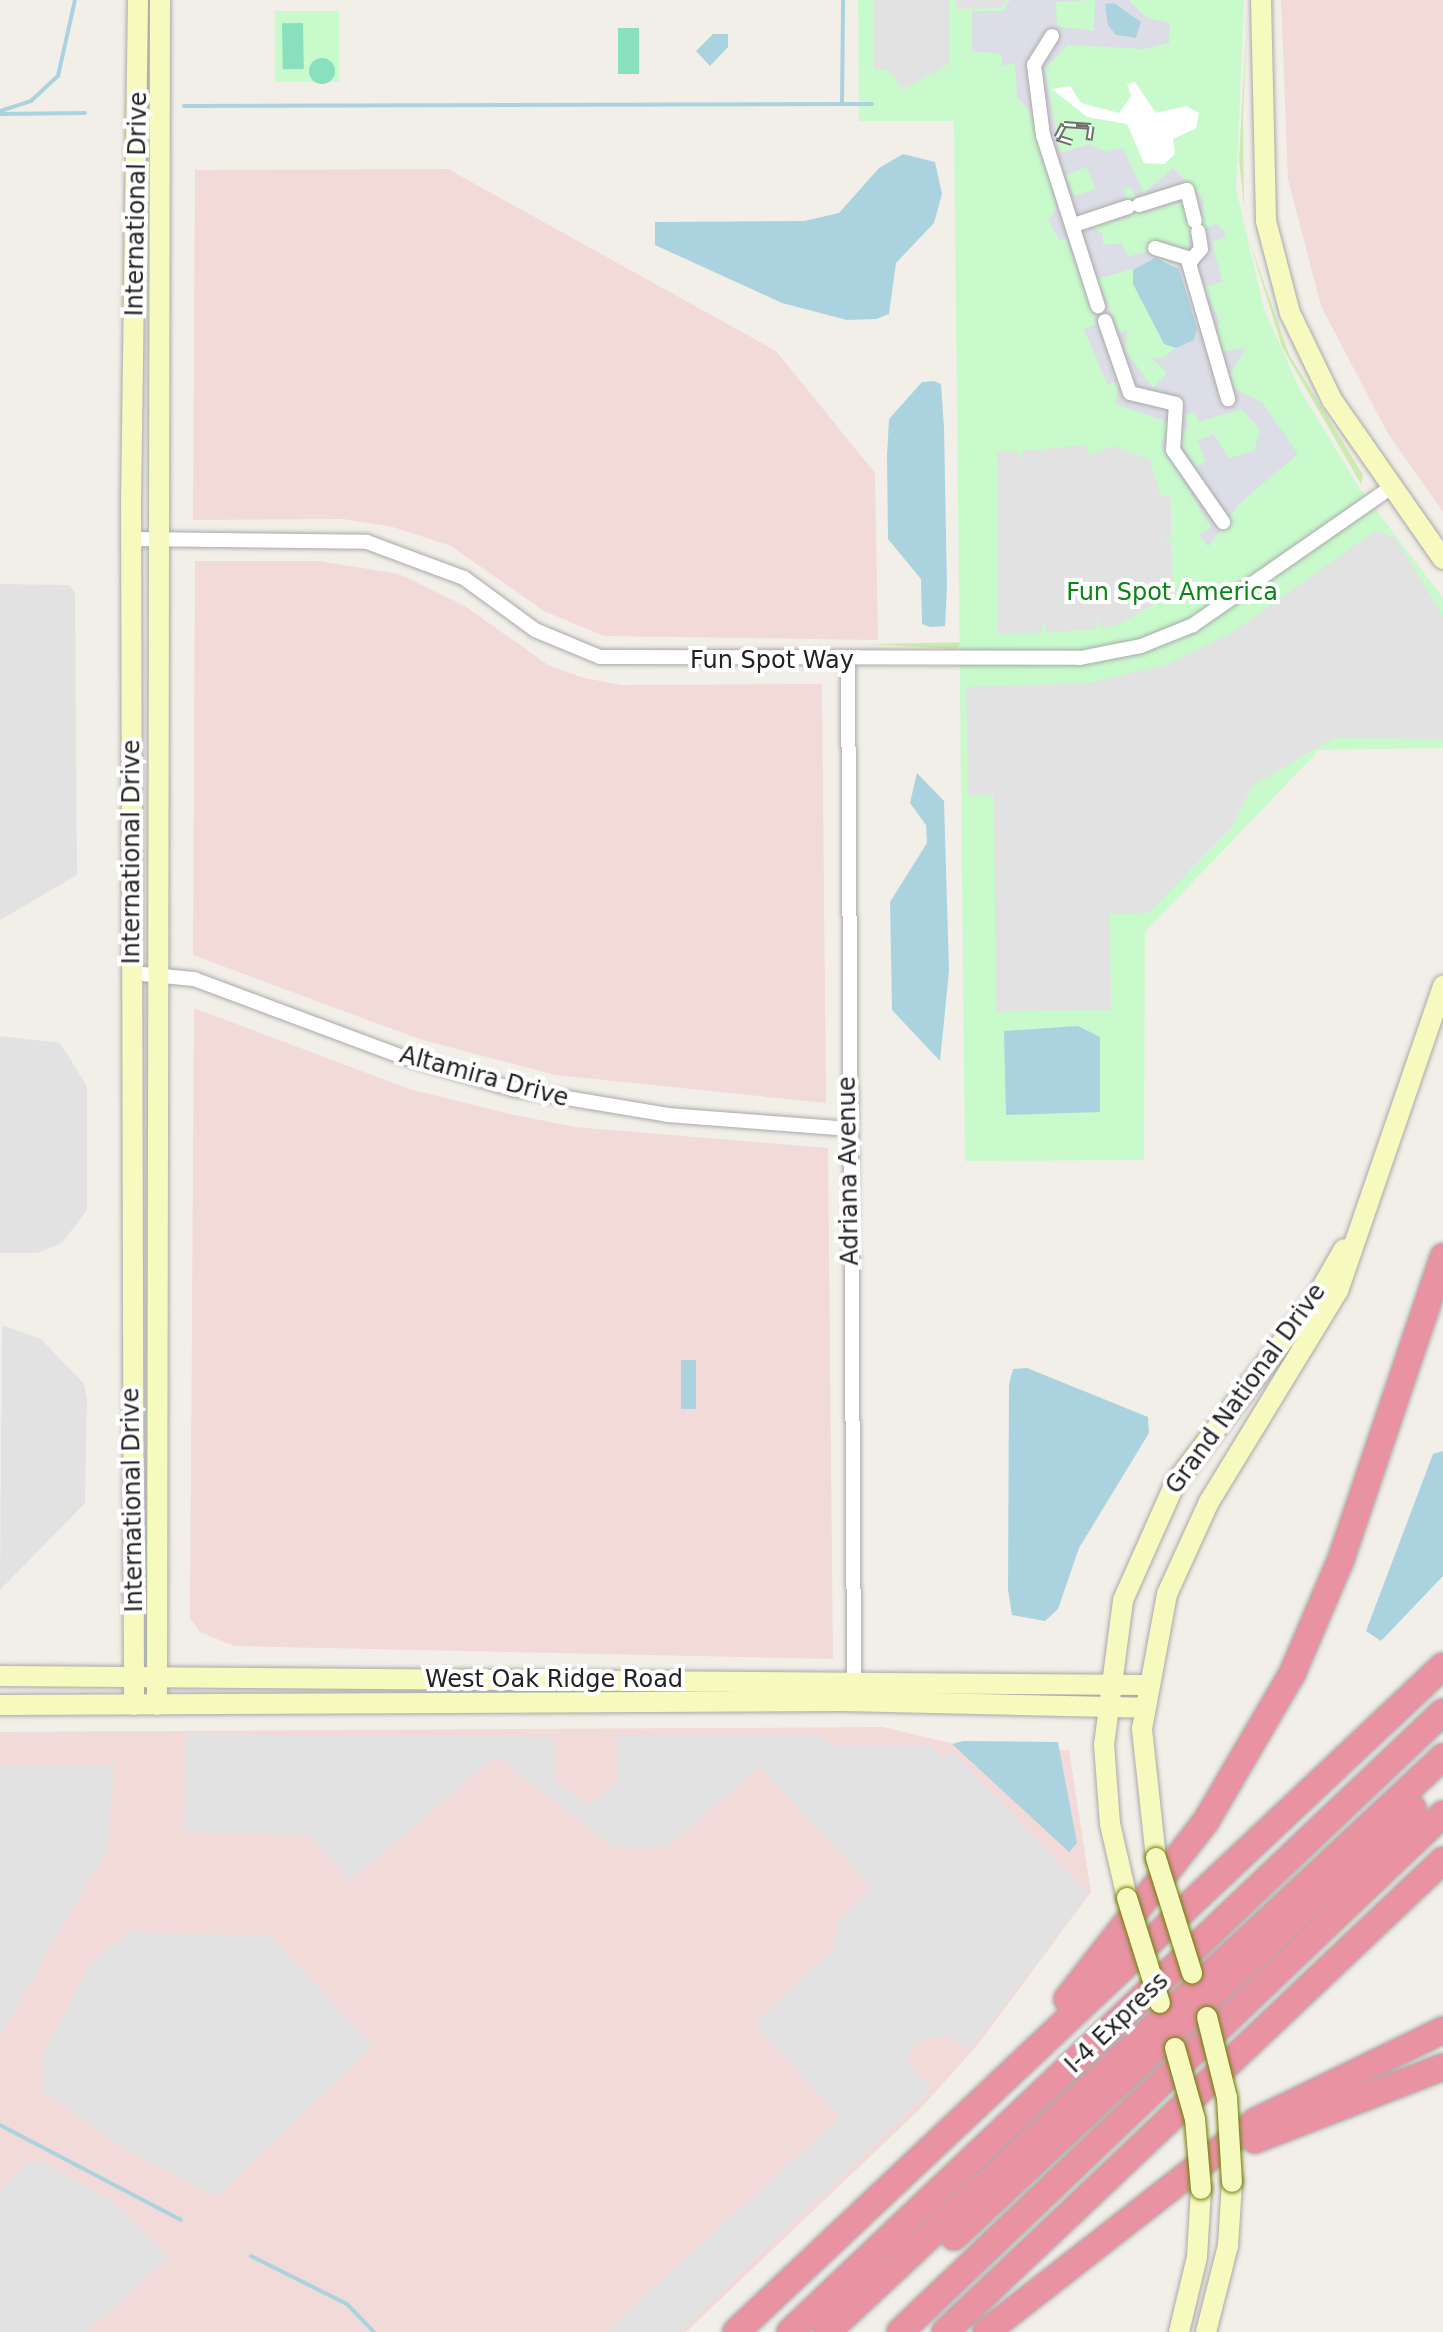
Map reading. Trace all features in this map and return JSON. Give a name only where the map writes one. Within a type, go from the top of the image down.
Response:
[{"type":"highway","points":[[1040,2045],[1060,2007],[1200,1830],[1282,1694],[1341,1559],[1443,1257]]},
{"type":"highway","points":[[736,2332],[1443,1666]]},
{"type":"highway","name":"I-4 Express","points":[[790,2332],[1443,1712]]},
{"type":"highway","points":[[851,2332],[1443,1757]]},
{"type":"highway","points":[[1200,1996],[1443,1779]]},
{"type":"highway","points":[[900,2332],[1443,1814]]},
{"type":"highway","points":[[945,2332],[1443,1860]]},
{"type":"highway","points":[[827,2332],[1168,2026]]},
{"type":"highway","points":[[986,2332],[1206,2155],[1291,2101],[1443,2030]]},
{"type":"highway","points":[[1206,2155],[1443,2067]]},
{"type":"street","name":"International Drive","points":[[134,1705],[130,1234],[132,539],[138,0]]},
{"type":"street","name":"International Drive","points":[[157,1705],[160,0]]},
{"type":"street","points":[[1261,0],[1266,221],[1281,281],[1332,400],[1443,559]]},
{"type":"street","points":[[1052,36],[1034,65],[1046,148],[1074,225],[1098,306]]},
{"type":"street","points":[[1074,225],[1187,190],[1201,249],[1188,260]]},
{"type":"street","points":[[1155,248],[1188,260]]},
{"type":"street","points":[[1188,260],[1228,399]]},
{"type":"street","points":[[1105,321],[1130,393],[1176,404],[1173,450],[1223,522]]},
{"type":"street","name":"Fun Spot Way","points":[[132,539],[367,542],[464,578],[535,630],[600,657],[848,661],[1080,658],[1141,646],[1217,610],[1393,486]]},
{"type":"street","name":"Adriana Avenue","points":[[848,661],[854,1681]]},
{"type":"street","name":"Altamira Drive","points":[[132,973],[159,973],[513,1089],[668,1115],[849,1129]]},
{"type":"street","name":"Grand National Drive","points":[[1206,2332],[1228,2246],[1232,2182],[1227,2098],[1200,1996],[1156,1858],[1142,1777],[1144,1708],[1148,1685],[1167,1594],[1209,1502],[1338,1291],[1372,1201],[1443,986]]},
{"type":"street","name":"Grand National Drive","points":[[1179,2332],[1197,2257],[1201,2189],[1195,2119],[1127,1898],[1108,1812],[1105,1704],[1108,1681],[1123,1600],[1162,1506],[1317,1296],[1372,1201]]},
{"type":"street","points":[[130,1234],[158,1292]]},
{"type":"street","points":[[130,1288],[157,1353]]},
{"type":"street","name":"West Oak Ridge Road","points":[[0,1676],[1108,1681],[1148,1685]]},
{"type":"street","name":"West Oak Ridge Road","points":[[0,1705],[1105,1704],[1144,1708]]},
{"type":"shaded area","points":[[873,0],[949,0],[949,64],[902,90],[890,71],[874,69]]},
{"type":"shaded area","points":[[956,0],[1006,1],[1002,8],[956,9]]},
{"type":"shaded area","points":[[1010,0],[1090,0],[1056,2],[1057,26],[1094,31],[1095,0],[1129,0],[1146,17],[1170,23],[1169,43],[1144,49],[1067,45],[1045,69],[1060,153],[1090,144],[1106,152],[1123,148],[1144,193],[1173,168],[1204,200],[1202,218],[1189,224],[1182,201],[1143,214],[1131,187],[1124,189],[1131,218],[1090,226],[1103,234],[1103,245],[1122,243],[1128,257],[1170,243],[1187,249],[1192,233],[1216,224],[1224,230],[1226,237],[1212,242],[1222,282],[1204,287],[1219,320],[1215,343],[1223,352],[1246,347],[1230,375],[1235,389],[1262,402],[1298,454],[1240,503],[1208,547],[1199,535],[1211,527],[1161,445],[1170,423],[1115,404],[1119,382],[1107,384],[1084,329],[1097,324],[1066,239],[1059,240],[1048,220],[1057,208],[1030,112],[1017,97],[1015,64],[1002,65],[1001,54],[972,51],[972,11],[1003,11]],"holes":[[[1105,4],[1141,22],[1132,38],[1116,35]],[[1087,167],[1095,189],[1074,196],[1066,175]],[[1164,260],[1175,266],[1176,348],[1161,359],[1151,357],[1167,373],[1153,388],[1125,350],[1127,330],[1120,333],[1097,279]],[[1242,409],[1260,430],[1254,451],[1229,458],[1213,434],[1198,440],[1205,461],[1197,467],[1180,443],[1188,425],[1195,442],[1185,416],[1195,412],[1199,422]]]},
{"type":"shaded area","points":[[1281,0],[1443,0],[1443,512],[1387,432],[1321,306],[1288,179]]},
{"type":"shaded area","points":[[448,169],[776,351],[875,473],[878,640],[604,636],[544,611],[451,546],[393,527],[343,519],[193,520],[195,170]]},
{"type":"shaded area","points":[[1085,445],[1090,455],[1114,446],[1150,459],[1160,495],[1171,497],[1171,536],[1161,540],[1171,541],[1172,594],[1120,624],[1102,628],[1097,617],[1096,629],[1047,633],[1044,621],[1041,633],[998,633],[997,452],[1019,451],[1021,463],[1023,451]]},
{"type":"shaded area","points":[[1375,531],[1395,537],[1443,616],[1443,739],[1334,738],[1252,786],[1231,828],[1148,913],[1110,914],[1111,1010],[996,1011],[994,795],[968,795],[966,687],[1089,683],[1166,665],[1233,632]]},
{"type":"shaded area","points":[[195,561],[319,561],[399,574],[465,606],[548,665],[584,678],[622,685],[822,684],[826,1103],[555,1075],[419,1039],[193,955]]},
{"type":"shaded area","points":[[0,584],[69,585],[75,592],[77,875],[0,920]]},
{"type":"shaded area","points":[[194,1008],[409,1089],[506,1113],[575,1127],[828,1148],[833,1659],[234,1646],[200,1632],[190,1618]]},
{"type":"shaded area","points":[[0,1036],[60,1043],[87,1086],[87,1210],[62,1243],[37,1253],[0,1253]]},
{"type":"shaded area","points":[[2,1325],[41,1339],[84,1384],[87,1399],[85,1503],[0,1590]]},
{"type":"shaded area","points":[[883,1727],[975,1749],[1069,1750],[1091,1892],[976,2047],[919,2110],[686,2332],[0,2332],[0,1732]]},
{"type":"shaded area","points":[[185,1734],[555,1737],[556,1781],[588,1806],[617,1783],[616,1736],[824,1735],[825,1746],[930,1745],[943,1759],[953,1752],[1089,1895],[969,2050],[945,2035],[917,2042],[907,2060],[931,2090],[680,2332],[605,2332],[840,2117],[759,2030],[759,2018],[833,1949],[839,1921],[871,1886],[760,1767],[666,1848],[614,1848],[496,1756],[350,1881],[308,1835],[184,1832]]},
{"type":"shaded area","points":[[115,1765],[107,1849],[0,2036],[0,1766]]},
{"type":"shaded area","points":[[129,1932],[271,1936],[373,2046],[216,2197],[129,2152],[42,2091],[45,2069],[39,2061],[92,1961]]},
{"type":"shaded area","points":[[40,2161],[114,2202],[168,2258],[87,2332],[0,2332],[0,2192],[26,2162]]},
{"type":"green space","name":"Fun Spot America","points":[[858,0],[1244,0],[1236,189],[1264,309],[1299,388],[1358,486],[1443,598],[1443,748],[1319,750],[1145,932],[1144,1160],[965,1161],[954,121],[859,121]]},
{"type":"green space","points":[[1248,0],[1243,115],[1244,208],[1239,159]]},
{"type":"green space","points":[[275,11],[339,11],[339,82],[275,82]]},
{"type":"green space","points":[[282,23],[303,23],[304,69],[283,69]]},
{"type":"green space","points":[[618,28],[639,28],[639,74],[618,74]]},
{"type":"green space","points":[[322,58],[331,62],[335,71],[331,80],[322,84],[313,80],[309,71],[313,62]]},
{"type":"green space","points":[[1249,240],[1289,354],[1363,475],[1361,484],[1282,347]]},
{"type":"green space","points":[[971,642],[954,649],[869,644]]},
{"type":"water","points":[[1114,3],[1141,22],[1136,38],[1116,35],[1108,25],[1105,4]]},
{"type":"water","points":[[713,34],[728,34],[728,47],[710,66],[696,51]]},
{"type":"water","points":[[903,154],[935,162],[942,194],[934,223],[896,263],[889,314],[876,319],[847,320],[782,303],[655,245],[655,222],[804,221],[839,213],[879,168]]},
{"type":"water","points":[[1155,258],[1179,269],[1197,329],[1194,340],[1176,348],[1164,344],[1133,284],[1133,270]]},
{"type":"water","points":[[922,382],[941,384],[944,428],[947,587],[945,626],[930,627],[922,624],[921,579],[888,539],[887,456],[889,419]]},
{"type":"water","points":[[917,773],[944,801],[949,971],[940,1061],[892,1010],[890,902],[927,843],[926,825],[910,803]]},
{"type":"water","points":[[1078,1026],[1100,1037],[1100,1112],[1006,1115],[1004,1031]]},
{"type":"water","points":[[681,1360],[696,1360],[696,1409],[681,1409]]},
{"type":"water","points":[[1027,1368],[1148,1417],[1149,1433],[1079,1548],[1058,1609],[1045,1621],[1012,1615],[1008,1590],[1009,1384],[1013,1369]]},
{"type":"water","points":[[1443,1451],[1443,1576],[1381,1641],[1366,1631],[1433,1454]]},
{"type":"water","points":[[963,1741],[1058,1742],[1077,1843],[1069,1852],[952,1744]]},
{"type":"pier","points":[[1135,82],[1156,113],[1186,106],[1199,113],[1196,128],[1173,139],[1175,154],[1164,164],[1144,163],[1127,124],[1087,117],[1052,89],[1070,86],[1081,103],[1119,113],[1131,96],[1127,84]]},
{"type":"waterway","points":[[0,111],[31,101],[58,76],[75,0]]},
{"type":"waterway","points":[[842,104],[843,0]]},
{"type":"waterway","points":[[184,106],[872,104]]},
{"type":"waterway","points":[[0,114],[85,113]]},
{"type":"waterway","points":[[0,2125],[181,2220]]},
{"type":"waterway","points":[[251,2256],[347,2304],[374,2332]]},
{"type":"railway","points":[[1072,142],[1057,137],[1064,124],[1091,126],[1089,140]]}]
